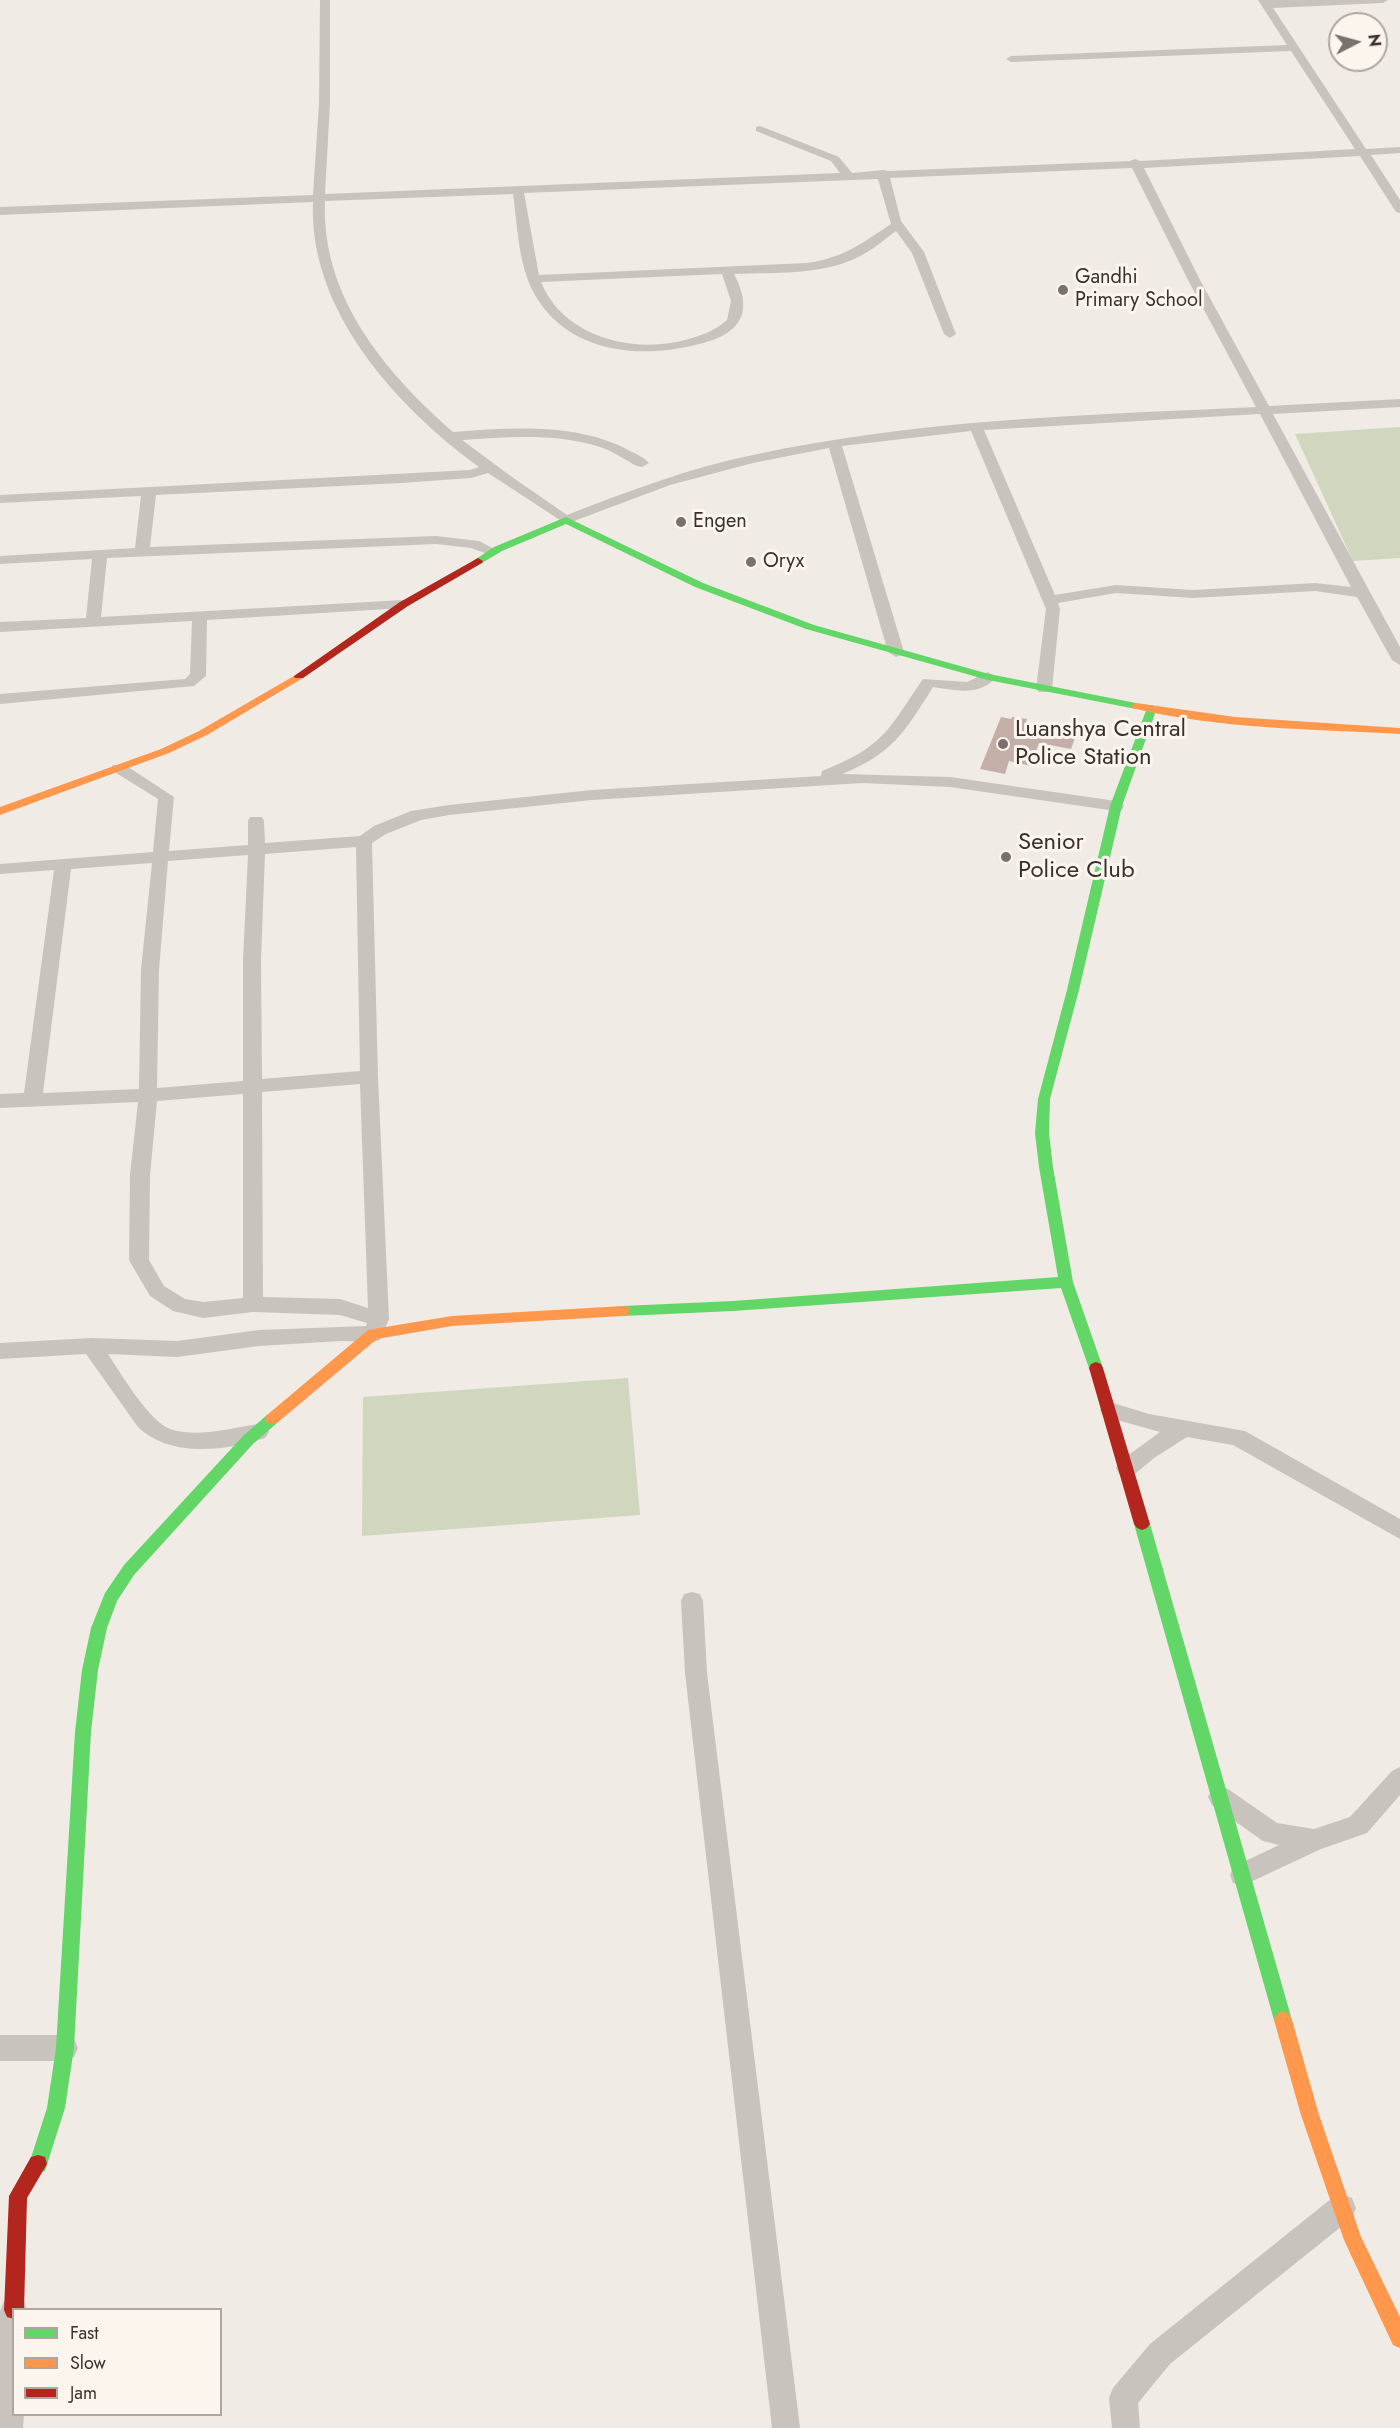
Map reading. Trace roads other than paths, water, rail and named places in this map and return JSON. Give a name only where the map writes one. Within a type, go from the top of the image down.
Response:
[{"type":"street","points":[[325,0],[324,122],[319,236],[330,281],[339,301],[378,365],[411,403],[447,437],[489,468],[566,520],[617,546],[758,609],[896,652],[988,677],[1182,715],[1248,722],[1400,731]]},
{"type":"street","points":[[1265,3],[1383,0]]},
{"type":"street","points":[[1265,3],[1400,209]]},
{"type":"street","points":[[1011,58],[1295,48]]},
{"type":"street","points":[[760,129],[835,159],[848,175]]},
{"type":"street","points":[[0,211],[320,200],[1135,162],[1246,160],[1400,150]]},
{"type":"street","points":[[1135,162],[1216,325],[1360,593],[1400,660]]},
{"type":"street","points":[[883,173],[893,219],[918,252],[950,334]]},
{"type":"street","points":[[518,190],[534,279],[548,305],[575,330],[611,345],[640,350],[691,343],[712,336],[726,328],[735,319],[737,304],[734,287],[727,271]]},
{"type":"street","points":[[534,279],[807,267],[832,262],[857,253],[897,225]]},
{"type":"street","points":[[0,811],[165,751],[247,709],[404,604],[495,551],[566,520],[664,482],[752,459],[834,443],[976,427],[1260,404],[1400,403]]},
{"type":"street","points":[[976,427],[1053,609],[1044,688]]},
{"type":"street","points":[[447,437],[478,434],[550,434],[605,444],[642,462]]},
{"type":"street","points":[[834,443],[896,652]]},
{"type":"street","points":[[0,499],[471,474],[489,468]]},
{"type":"street","points":[[142,552],[149,492]]},
{"type":"street","points":[[0,560],[436,540],[474,544],[495,551],[528,541],[558,539]]},
{"type":"street","points":[[574,539],[617,546]]},
{"type":"street","points":[[93,622],[100,554]]},
{"type":"street","points":[[1050,600],[1116,589],[1193,594],[1315,587],[1360,593]]},
{"type":"street","points":[[0,627],[404,604]]},
{"type":"street","points":[[0,699],[189,683],[198,676],[200,615]]},
{"type":"street","points":[[808,782],[862,761],[886,746],[903,725],[928,682],[969,687],[988,677]]},
{"type":"street","points":[[1152,708],[1116,806],[1073,990],[1044,1099],[1043,1144],[1066,1282],[1110,1410],[1127,1468],[1310,2115],[1353,2240],[1400,2338]]},
{"type":"street","points":[[119,768],[166,797],[150,970],[148,1095],[140,1175],[139,1260],[157,1291],[180,1306],[203,1310],[253,1304],[340,1307],[376,1326]]},
{"type":"street","points":[[0,869],[364,841],[380,830],[417,815],[448,810],[592,795],[862,778],[922,779],[1116,806]]},
{"type":"street","points":[[253,1304],[252,960],[257,850],[256,821]]},
{"type":"street","points":[[14,2308],[9,2199],[42,2157],[56,2108],[65,2048],[84,1732],[90,1670],[99,1628],[110,1598],[129,1570],[203,1487],[258,1432],[376,1326],[364,841]]},
{"type":"street","points":[[33,1099],[63,865]]},
{"type":"street","points":[[0,1101],[148,1095],[369,1077]]},
{"type":"street","points":[[0,1352],[92,1346],[177,1349],[259,1338],[341,1333],[376,1326],[507,1316],[733,1306],[1066,1282]]},
{"type":"street","points":[[92,1346],[138,1412],[161,1435],[206,1441],[258,1432]]},
{"type":"street","points":[[1110,1410],[1149,1422],[1238,1437],[1400,1530]]},
{"type":"street","points":[[1127,1468],[1146,1452],[1184,1428]]},
{"type":"street","points":[[692,1601],[696,1673],[786,2428]]},
{"type":"street","points":[[1242,1875],[1314,1840],[1358,1826],[1400,1778]]},
{"type":"street","points":[[1220,1797],[1272,1833],[1314,1840]]},
{"type":"street","points":[[0,2048],[65,2048]]},
{"type":"street","points":[[1126,2428],[1123,2398],[1160,2354],[1342,2208]]},
{"type":"street","points":[[9,2428],[12,2358]]},
{"type":"place","name":"Gandhi Primary School","points":[[1063,290]]},
{"type":"place","name":"Engen","points":[[681,522]]},
{"type":"place","name":"Oryx","points":[[751,562]]},
{"type":"place","name":"Luanshya Central Police Station","points":[[1003,744]]},
{"type":"place","name":"Senior Police Club","points":[[1006,857]]}]
